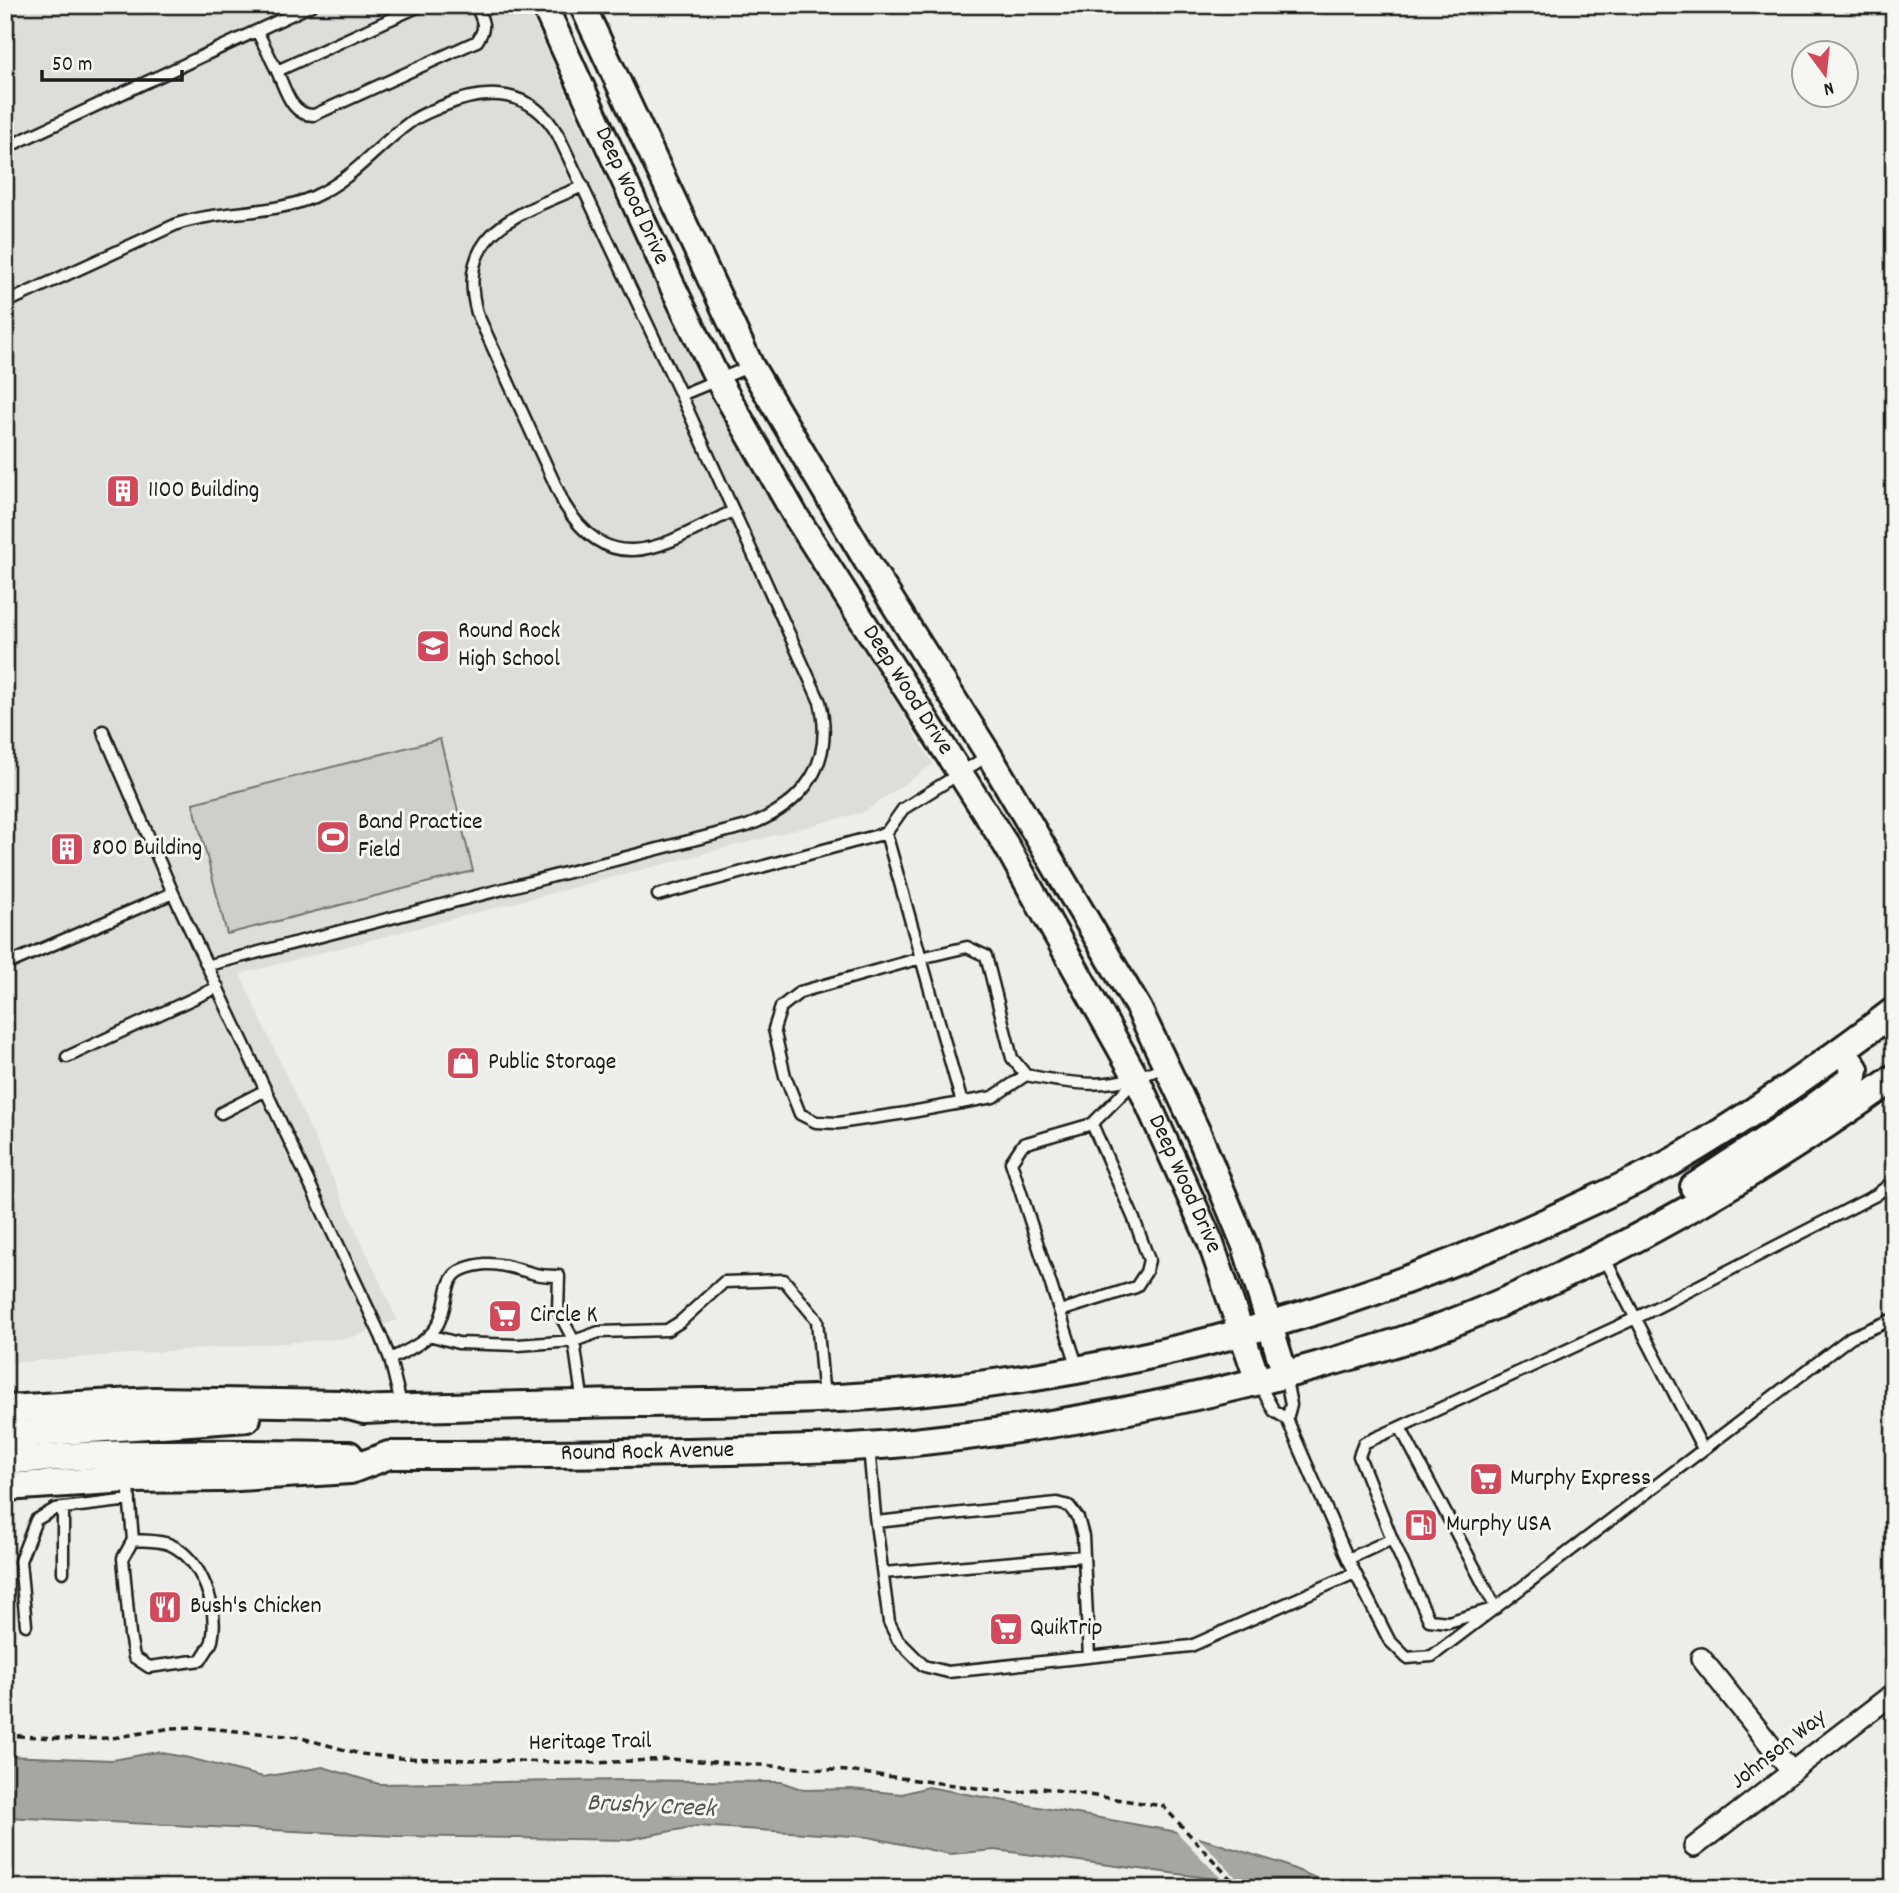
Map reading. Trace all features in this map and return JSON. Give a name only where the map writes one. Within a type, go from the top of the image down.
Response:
[{"type":"main road","name":"Round Rock Avenue","points":[[5,1409],[154,1401],[342,1404],[364,1410],[824,1399],[929,1391],[1175,1350],[1363,1297],[1466,1257],[1628,1184],[1669,1164],[1777,1097],[1894,1011]]},
{"type":"main road","points":[[1648,1231],[1667,1202],[1769,1139],[1849,1081],[1854,1076],[1855,1069],[1842,1051]]},
{"type":"main road","name":"Round Rock Avenue","points":[[5,1487],[129,1490],[222,1478],[350,1470],[389,1455],[706,1451],[869,1445],[959,1436],[1144,1408],[1380,1348],[1449,1324],[1648,1231],[1789,1150],[1894,1078]]},
{"type":"main road","points":[[5,1435],[364,1410]]},
{"type":"main road","points":[[5,1461],[55,1456],[153,1454],[389,1455]]},
{"type":"street","name":"Deep Wood Drive","points":[[544,5],[718,380],[795,515],[1006,845],[1138,1079],[1210,1241],[1258,1381]]},
{"type":"street","name":"Deep Wood Drive","points":[[582,5],[751,366],[866,560],[989,755],[1127,987],[1199,1135],[1245,1246],[1285,1374]]},
{"type":"street","points":[[1701,1658],[1791,1771]]},
{"type":"street","name":"Johnson Way","points":[[1694,1847],[1894,1693]]},
{"type":"lane","points":[[5,148],[312,5]]},
{"type":"lane","points":[[277,71],[400,9],[422,5]]},
{"type":"lane","points":[[257,31],[295,109],[304,115],[314,115],[477,41],[484,32],[483,22],[475,5]]},
{"type":"lane","points":[[5,303],[177,224],[208,216],[271,209],[309,199],[354,173],[421,115],[480,94],[496,94],[516,99],[545,117],[558,135],[681,395],[813,688],[823,716],[824,742],[808,783],[798,795],[767,818],[747,826],[208,965]]},
{"type":"lane","points":[[583,186],[503,223],[479,249],[472,275],[477,313],[564,503],[581,527],[599,542],[629,551],[664,544],[733,511]]},
{"type":"lane","points":[[681,395],[751,366]]},
{"type":"lane","points":[[103,731],[173,893],[390,1359],[402,1408]]},
{"type":"lane","points":[[658,895],[886,833],[903,809],[989,755]]},
{"type":"lane","points":[[886,833],[962,1103]]},
{"type":"lane","points":[[5,965],[173,893]]},
{"type":"lane","points":[[1026,1075],[993,1097],[838,1124],[816,1122],[800,1114],[785,1076],[774,1029],[781,1007],[800,992],[967,947],[986,956],[1012,1058],[1026,1075],[1090,1085],[1138,1079],[1166,1066]]},
{"type":"lane","points":[[67,1056],[218,987]]},
{"type":"lane","points":[[1079,1368],[1011,1162],[1023,1144],[1092,1124],[1138,1079]]},
{"type":"lane","points":[[221,1113],[266,1090]]},
{"type":"lane","points":[[1060,1311],[1136,1286],[1146,1272],[1149,1260],[1135,1219],[1092,1124]]},
{"type":"lane","points":[[1496,1608],[1448,1622],[1429,1620],[1392,1539],[1359,1456],[1364,1443],[1636,1318],[1876,1195],[1894,1181]]},
{"type":"lane","points":[[1603,1254],[1703,1449]]},
{"type":"lane","points":[[390,1359],[429,1335],[437,1325],[450,1278],[462,1269],[487,1264],[519,1268],[534,1274],[559,1276],[558,1311],[574,1342],[583,1405]]},
{"type":"lane","points":[[429,1335],[458,1343],[518,1345],[574,1342],[600,1332],[667,1330],[680,1322],[724,1282],[784,1280],[817,1320],[824,1399]]},
{"type":"lane","points":[[1258,1381],[1274,1411],[1287,1419],[1348,1559],[1389,1640],[1407,1658],[1432,1656],[1850,1336],[1894,1318]]},
{"type":"lane","points":[[1285,1374],[1291,1405],[1287,1419]]},
{"type":"lane","points":[[1400,1427],[1496,1608]]},
{"type":"lane","points":[[869,1445],[889,1622],[898,1640],[924,1666],[948,1672],[1191,1646],[1355,1573]]},
{"type":"lane","points":[[26,1625],[20,1561],[36,1520],[55,1509],[129,1490],[133,1540],[123,1558],[130,1634],[135,1657],[149,1667],[201,1660],[212,1642],[212,1618],[207,1586],[191,1560],[169,1544],[133,1540]]},
{"type":"lane","points":[[876,1521],[1057,1503],[1069,1506],[1078,1518],[1083,1536],[1089,1657]]},
{"type":"lane","points":[[63,1508],[64,1572]]},
{"type":"lane","points":[[1348,1559],[1392,1539]]},
{"type":"lane","points":[[883,1573],[1084,1556]]},
{"type":"path","name":"Heritage Trail","points":[[5,1735],[71,1739],[112,1738],[172,1728],[196,1727],[298,1737],[360,1754],[399,1758],[594,1763],[670,1759],[847,1771],[1015,1793],[1042,1788],[1163,1806],[1239,1888]]},
{"type":"shaded area","name":"Round Rock High School","points":[[5,5],[526,5],[608,184],[716,407],[933,764],[864,812],[240,974],[397,1320],[350,1338],[5,1363]]},
{"type":"shaded area","name":"Band Practice Field","points":[[440,739],[473,871],[227,934],[193,803]]},
{"type":"water","name":"Brushy Creek","points":[[157,1752],[263,1777],[323,1767],[379,1784],[624,1780],[781,1782],[804,1790],[851,1789],[902,1794],[928,1787],[1183,1833],[1280,1863],[1340,1888],[1257,1888],[1247,1883],[995,1850],[950,1854],[868,1837],[697,1826],[626,1840],[397,1836],[5,1817],[5,1756],[113,1760]]},
{"type":"pier","points":[[1172,1827],[1193,1832],[1245,1887],[1226,1884]]},
{"type":"place","name":"1100 Building","points":[[123,491]]},
{"type":"place","name":"Round Rock High School","points":[[433,646]]},
{"type":"place","name":"Band Practice Field","points":[[333,837]]},
{"type":"place","name":"800 Building","points":[[67,849]]},
{"type":"place","name":"Public Storage","points":[[463,1063]]},
{"type":"place","name":"Circle K","points":[[505,1316]]},
{"type":"place","name":"Murphy Express","points":[[1486,1479]]},
{"type":"place","name":"Murphy USA","points":[[1421,1525]]},
{"type":"place","name":"Bush's Chicken","points":[[165,1607]]},
{"type":"place","name":"QuikTrip","points":[[1006,1629]]}]
